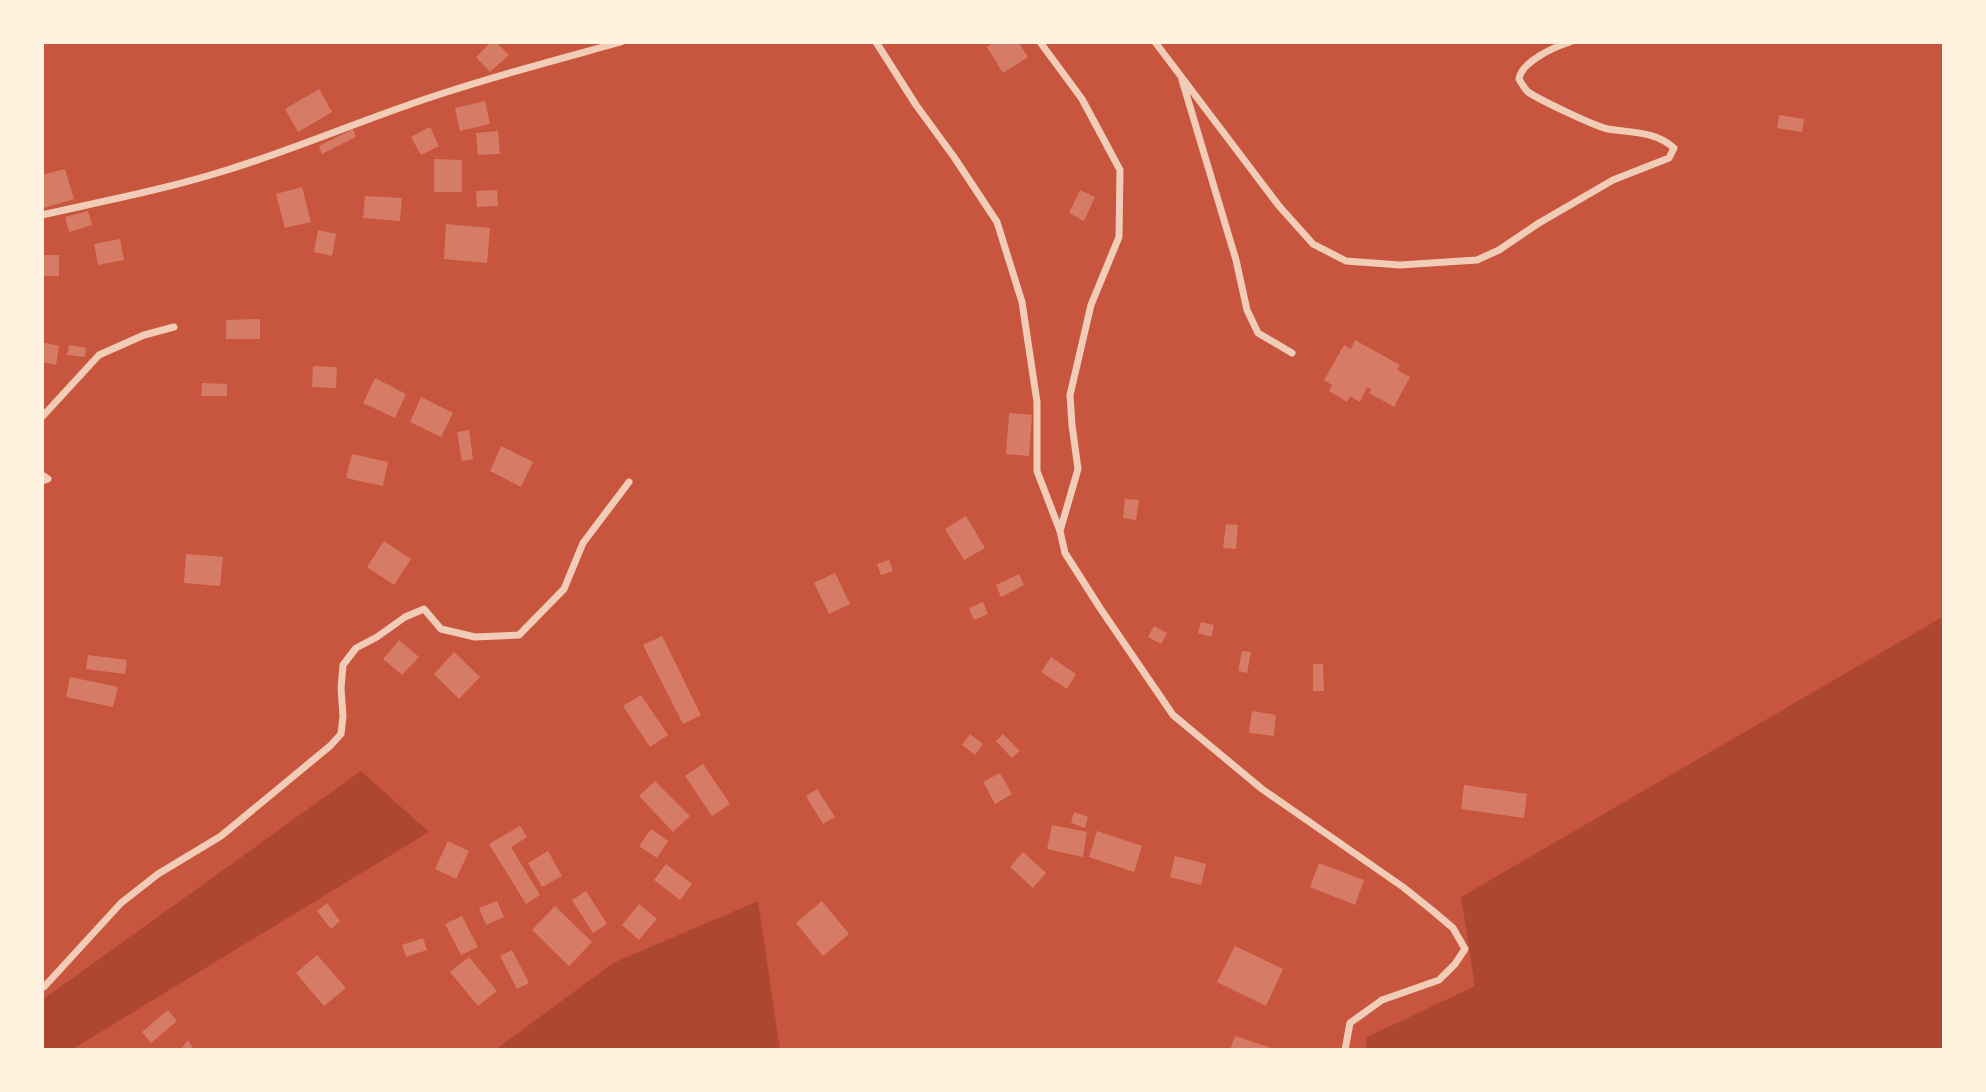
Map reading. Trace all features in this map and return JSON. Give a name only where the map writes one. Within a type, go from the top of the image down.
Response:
[{"type":"street","points":[[42,215],[215,174],[304,145],[447,92],[621,42]]},
{"type":"street","points":[[876,42],[997,222],[1021,302],[1028,340],[1037,402],[1037,471],[1060,531],[1065,553],[1140,669],[1173,715],[1262,789],[1423,903],[1453,928],[1465,949],[1439,980],[1382,1000],[1350,1023],[1345,1050]]},
{"type":"street","points":[[1040,42],[1082,99],[1120,170],[1119,237],[1091,305],[1070,395],[1078,469],[1060,531]]},
{"type":"street","points":[[1155,42],[1279,206],[1313,244],[1346,261],[1399,265],[1477,260],[1499,250],[1613,180],[1670,158],[1674,148],[1666,141],[1641,132],[1605,128],[1525,89],[1519,79],[1520,72],[1526,65],[1557,46],[1570,42]]},
{"type":"street","points":[[1180,73],[1236,260],[1247,310],[1258,333],[1292,353]]},
{"type":"street","points":[[42,417],[99,355],[144,335],[174,327]]},
{"type":"street","points":[[42,475],[48,479],[42,481]]},
{"type":"street","points":[[42,987],[121,903],[158,874],[221,836],[330,746],[341,734],[343,665],[356,648],[405,617],[424,609],[441,629],[475,637],[519,635],[564,589],[583,543],[629,482]]},
{"type":"shaded area","points":[[1944,616],[1944,1050],[1365,1050],[1367,1037],[1475,986],[1461,897]]},
{"type":"shaded area","points":[[361,771],[429,832],[71,1050],[42,1050],[42,1000]]},
{"type":"shaded area","points":[[758,901],[780,1050],[495,1050],[613,963]]},
{"type":"building","points":[[491,42],[496,42],[509,55],[490,72],[476,57]]},
{"type":"building","points":[[994,42],[1018,42],[1028,57],[1003,73],[987,47]]},
{"type":"building","points":[[319,89],[332,112],[298,132],[285,109]]},
{"type":"building","points":[[485,101],[490,124],[460,131],[455,108]]},
{"type":"building","points":[[1779,115],[1804,119],[1802,132],[1777,128]]},
{"type":"building","points":[[430,127],[439,146],[421,155],[411,137]]},
{"type":"building","points":[[353,129],[356,137],[322,154],[319,146]]},
{"type":"building","points":[[498,131],[500,154],[478,155],[476,133]]},
{"type":"building","points":[[434,159],[462,160],[462,192],[434,192]]},
{"type":"building","points":[[65,169],[74,199],[44,208],[42,175]]},
{"type":"building","points":[[302,187],[311,222],[285,228],[276,194]]},
{"type":"building","points":[[497,190],[498,206],[477,207],[476,191]]},
{"type":"building","points":[[1080,190],[1095,197],[1084,221],[1069,213]]},
{"type":"building","points":[[365,196],[402,198],[400,221],[363,218]]},
{"type":"building","points":[[88,211],[92,225],[69,232],[65,217]]},
{"type":"building","points":[[446,224],[490,228],[487,263],[444,259]]},
{"type":"building","points":[[318,230],[336,234],[332,256],[314,252]]},
{"type":"building","points":[[120,239],[124,260],[98,265],[94,244]]},
{"type":"building","points":[[42,255],[59,255],[59,276],[42,276]]},
{"type":"building","points":[[260,319],[260,339],[226,339],[226,320]]},
{"type":"building","points":[[1355,340],[1400,365],[1397,370],[1410,377],[1394,407],[1369,393],[1371,390],[1367,387],[1360,402],[1350,396],[1347,402],[1329,391],[1332,385],[1324,380],[1344,345],[1351,349]]},
{"type":"building","points":[[42,342],[59,346],[56,365],[42,362]]},
{"type":"building","points":[[69,345],[86,348],[85,357],[67,355]]},
{"type":"building","points":[[313,366],[337,367],[336,388],[312,387]]},
{"type":"building","points":[[375,378],[406,394],[395,418],[363,403]]},
{"type":"building","points":[[202,383],[227,384],[227,396],[201,396]]},
{"type":"building","points":[[421,397],[453,413],[441,437],[410,422]]},
{"type":"building","points":[[1009,413],[1032,415],[1029,456],[1006,454]]},
{"type":"building","points":[[469,430],[473,459],[462,461],[457,432]]},
{"type":"building","points":[[501,446],[533,462],[521,487],[490,471]]},
{"type":"building","points":[[352,454],[388,462],[383,486],[346,478]]},
{"type":"building","points":[[1125,499],[1139,500],[1136,520],[1123,518]]},
{"type":"building","points":[[966,516],[985,548],[964,560],[945,529]]},
{"type":"building","points":[[1226,524],[1238,525],[1236,549],[1223,548]]},
{"type":"building","points":[[384,541],[411,559],[394,585],[367,567]]},
{"type":"building","points":[[186,554],[223,557],[220,586],[184,583]]},
{"type":"building","points":[[889,560],[893,571],[881,575],[877,564]]},
{"type":"building","points":[[835,573],[850,604],[829,614],[814,583]]},
{"type":"building","points":[[1019,574],[1024,585],[1001,597],[996,585]]},
{"type":"building","points":[[983,602],[988,614],[974,620],[969,608]]},
{"type":"building","points":[[1201,622],[1214,625],[1211,637],[1198,633]]},
{"type":"building","points":[[1154,626],[1167,633],[1161,644],[1148,637]]},
{"type":"building","points":[[662,636],[701,715],[683,724],[643,645]]},
{"type":"building","points":[[399,640],[419,657],[402,675],[383,659]]},
{"type":"building","points":[[1242,651],[1251,652],[1247,673],[1238,671]]},
{"type":"building","points":[[454,652],[480,677],[459,699],[434,674]]},
{"type":"building","points":[[88,655],[127,660],[125,674],[86,669]]},
{"type":"building","points":[[1051,657],[1076,674],[1067,689],[1041,672]]},
{"type":"building","points":[[1313,664],[1323,664],[1324,691],[1313,691]]},
{"type":"building","points":[[70,677],[118,687],[113,707],[66,697]]},
{"type":"building","points":[[641,695],[668,735],[650,747],[623,706]]},
{"type":"building","points":[[1252,711],[1276,715],[1274,736],[1249,733]]},
{"type":"building","points":[[970,734],[983,744],[975,755],[962,745]]},
{"type":"building","points":[[1003,734],[1020,751],[1012,758],[996,741]]},
{"type":"building","points":[[703,764],[730,804],[712,816],[685,776]]},
{"type":"building","points":[[1000,773],[1012,794],[995,804],[983,782]]},
{"type":"building","points":[[655,781],[690,816],[673,832],[639,796]]},
{"type":"building","points":[[1464,785],[1527,794],[1524,818],[1461,809]]},
{"type":"building","points":[[817,789],[835,817],[823,824],[806,796]]},
{"type":"building","points":[[1074,812],[1088,817],[1085,828],[1071,823]]},
{"type":"building","points":[[1052,825],[1087,832],[1083,857],[1047,849]]},
{"type":"building","points":[[520,826],[527,837],[511,847],[540,895],[526,904],[489,844]]},
{"type":"building","points":[[651,829],[668,841],[657,858],[639,846]]},
{"type":"building","points":[[1097,831],[1142,846],[1134,872],[1089,857]]},
{"type":"building","points":[[448,841],[469,851],[456,879],[435,869]]},
{"type":"building","points":[[548,851],[562,876],[542,887],[528,863]]},
{"type":"building","points":[[1023,852],[1046,873],[1033,888],[1010,867]]},
{"type":"building","points":[[1175,856],[1206,864],[1201,885],[1170,877]]},
{"type":"building","points":[[1319,863],[1364,880],[1355,905],[1310,887]]},
{"type":"building","points":[[666,864],[692,884],[680,900],[654,880]]},
{"type":"building","points":[[586,891],[607,924],[593,933],[572,900]]},
{"type":"building","points":[[497,901],[504,917],[486,925],[479,908]]},
{"type":"building","points":[[822,901],[849,934],[823,956],[796,923]]},
{"type":"building","points":[[327,903],[340,921],[331,929],[317,911]]},
{"type":"building","points":[[639,904],[657,919],[639,940],[622,925]]},
{"type":"building","points":[[555,906],[592,942],[569,966],[532,930]]},
{"type":"building","points":[[462,916],[478,947],[461,955],[445,924]]},
{"type":"building","points":[[423,938],[427,950],[406,957],[402,945]]},
{"type":"building","points":[[1235,946],[1283,969],[1266,1006],[1217,982]]},
{"type":"building","points":[[512,950],[529,983],[517,989],[500,956]]},
{"type":"building","points":[[317,955],[346,988],[324,1006],[296,973]]},
{"type":"building","points":[[469,957],[497,991],[478,1006],[450,972]]},
{"type":"building","points":[[168,1010],[177,1021],[151,1043],[142,1032]]},
{"type":"building","points":[[1235,1036],[1271,1048],[1230,1050]]},
{"type":"building","points":[[188,1040],[194,1050],[180,1050]]}]
